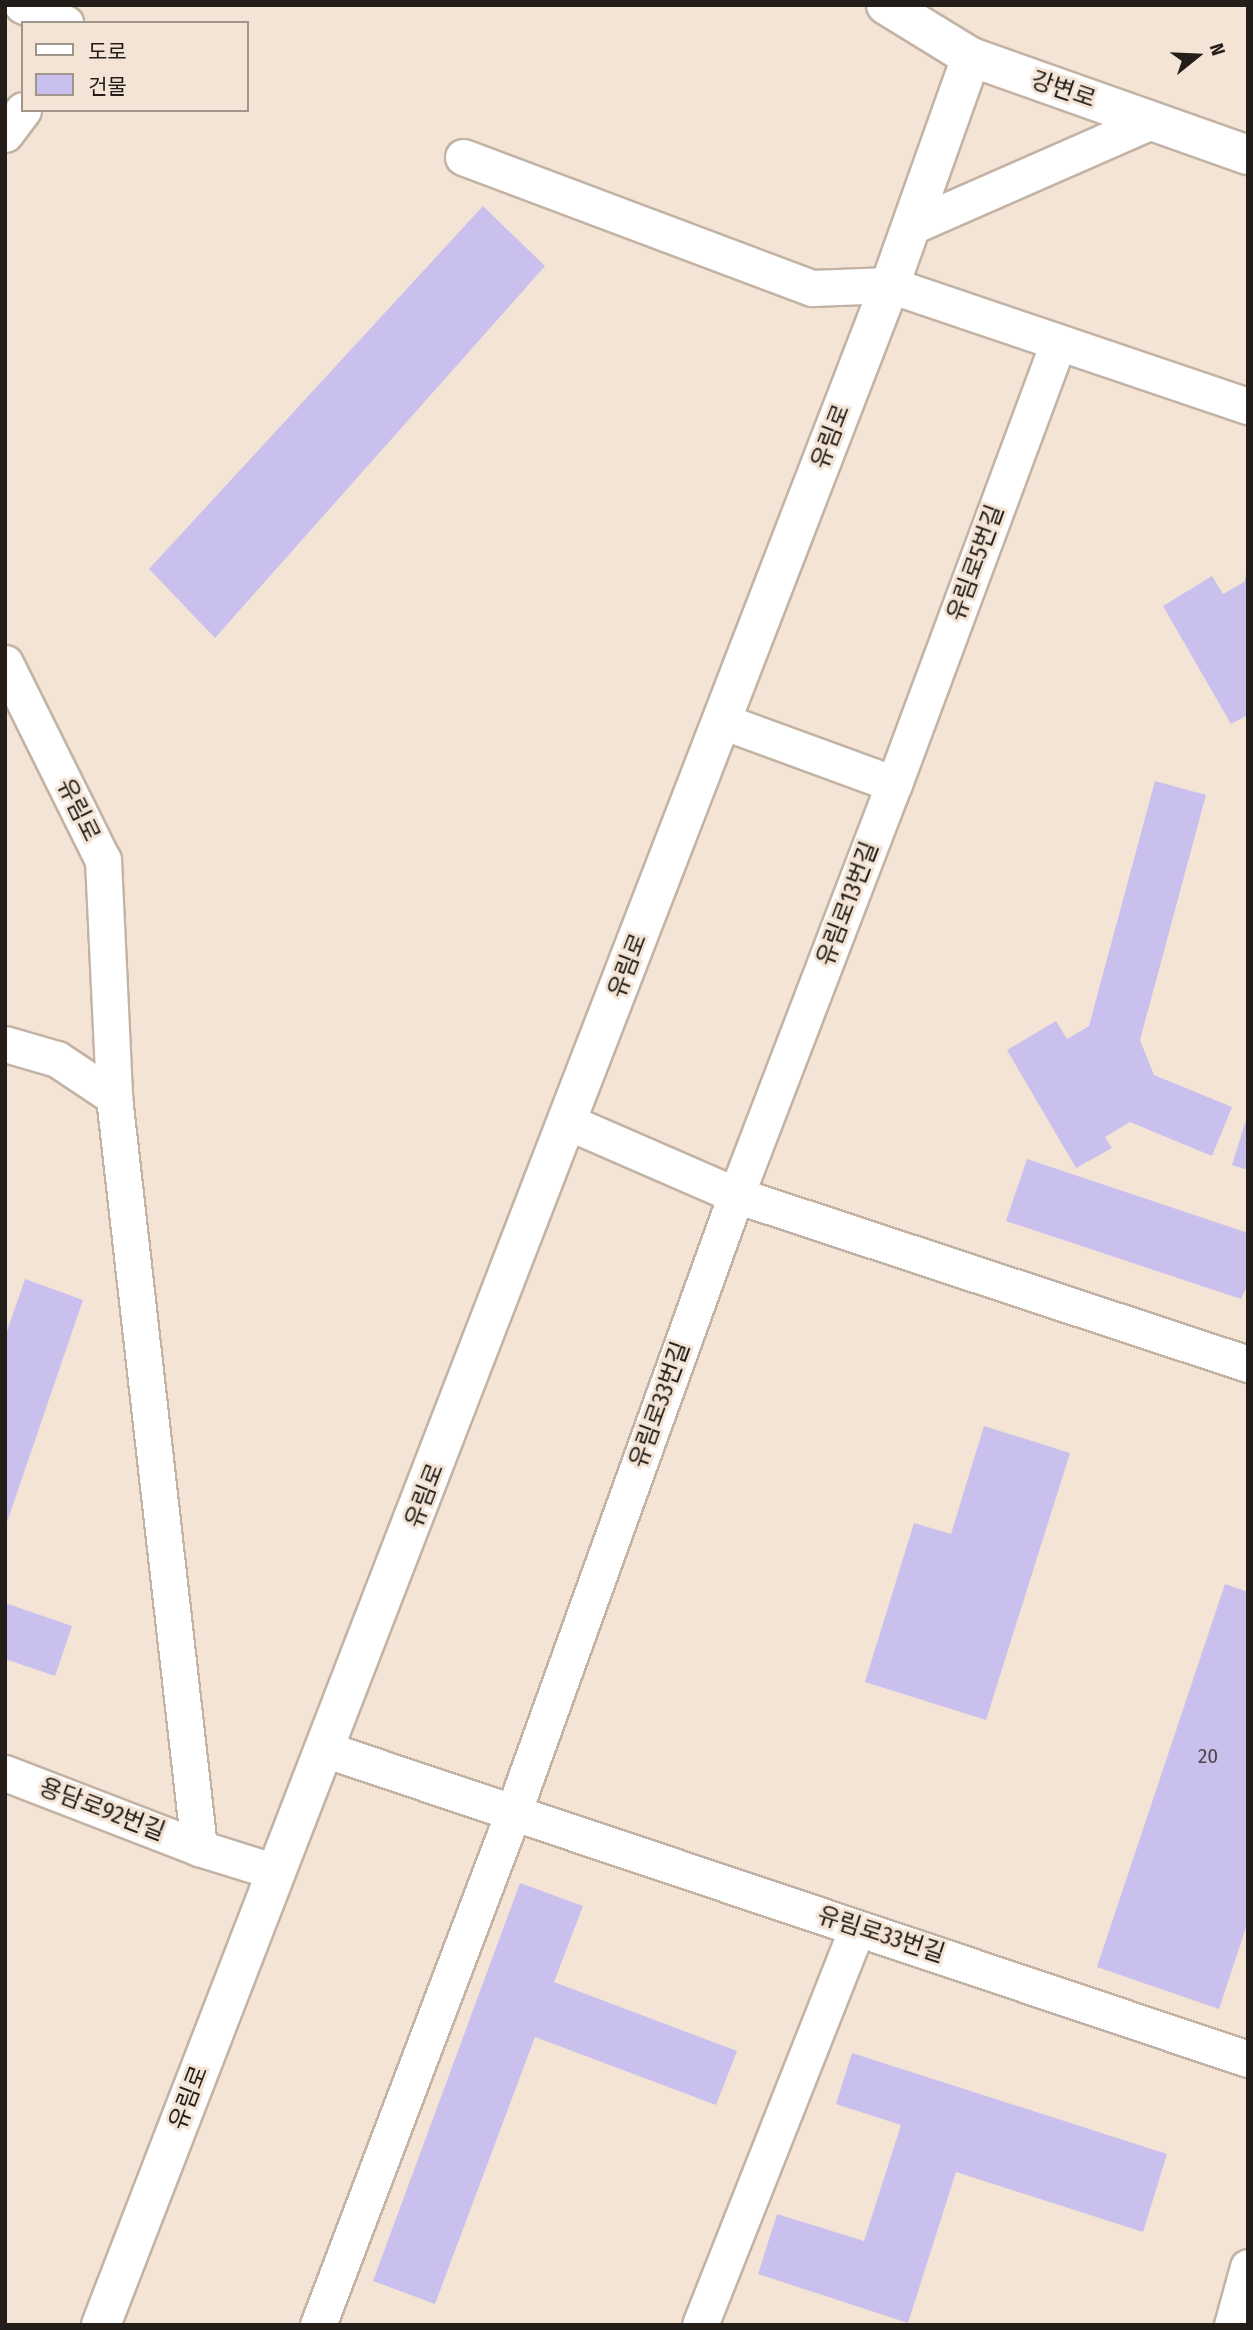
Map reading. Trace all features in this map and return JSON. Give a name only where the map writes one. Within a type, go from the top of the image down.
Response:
[{"type":"street","points":[[22,5],[60,21]]},
{"type":"street","name":"강변로","points":[[886,5],[971,57],[1248,155]]},
{"type":"street","name":"유림로","points":[[101,2325],[276,1872],[327,1750],[890,285],[971,57]]},
{"type":"street","points":[[5,134],[22,112]]},
{"type":"street","points":[[910,227],[1151,121]]},
{"type":"street","points":[[463,158],[811,288],[890,285],[1248,406]]},
{"type":"street","name":"유림로5번길","points":[[894,784],[1058,342]]},
{"type":"street","name":"유림로","points":[[5,663],[103,860],[114,1097],[198,1848]]},
{"type":"street","points":[[722,721],[894,784]]},
{"type":"street","name":"유림로13번길","points":[[736,1195],[894,784]]},
{"type":"street","points":[[5,1044],[57,1059],[114,1097]]},
{"type":"street","points":[[568,1122],[736,1195],[1248,1364]]},
{"type":"street","name":"유림로33번길","points":[[513,1813],[736,1195]]},
{"type":"street","name":"유림로33번길","points":[[327,1750],[1248,2059]]},
{"type":"street","name":"용담로92번길","points":[[5,1773],[198,1848]]},
{"type":"street","points":[[318,2325],[513,1813]]},
{"type":"street","points":[[198,1848],[276,1872]]},
{"type":"street","points":[[700,2325],[857,1928]]},
{"type":"street","points":[[1232,2325],[1248,2267]]},
{"type":"building","points":[[483,206],[545,266],[215,638],[149,569]]},
{"type":"building","points":[[1247,571],[1248,715],[1231,724],[1163,606],[1212,576],[1223,594],[1244,582]]},
{"type":"building","points":[[1155,781],[1206,795],[1140,1040],[1154,1075],[1232,1107],[1212,1156],[1130,1122],[1105,1137],[1112,1148],[1076,1168],[1007,1050],[1056,1021],[1067,1039],[1089,1026]]},
{"type":"building","points":[[1248,1117],[1248,1170],[1232,1165]]},
{"type":"building","points":[[1027,1159],[1248,1233],[1248,1284],[1241,1299],[1006,1221]]},
{"type":"building","points":[[25,1279],[83,1300],[6,1525],[5,1337]]},
{"type":"building","points":[[984,1426],[1070,1453],[986,1720],[865,1682],[914,1523],[951,1534]]},
{"type":"building","points":[[1225,1584],[1248,1592],[1248,1921],[1219,2009],[1097,1967]]},
{"type":"building","points":[[5,1603],[72,1626],[55,1676],[5,1659]]},
{"type":"building","points":[[520,1883],[583,1906],[554,1982],[737,2051],[716,2105],[535,2037],[435,2304],[373,2281]]},
{"type":"building","points":[[852,2053],[1167,2154],[1143,2232],[956,2172],[908,2323],[758,2274],[777,2214],[864,2241],[901,2125],[836,2104]]}]
